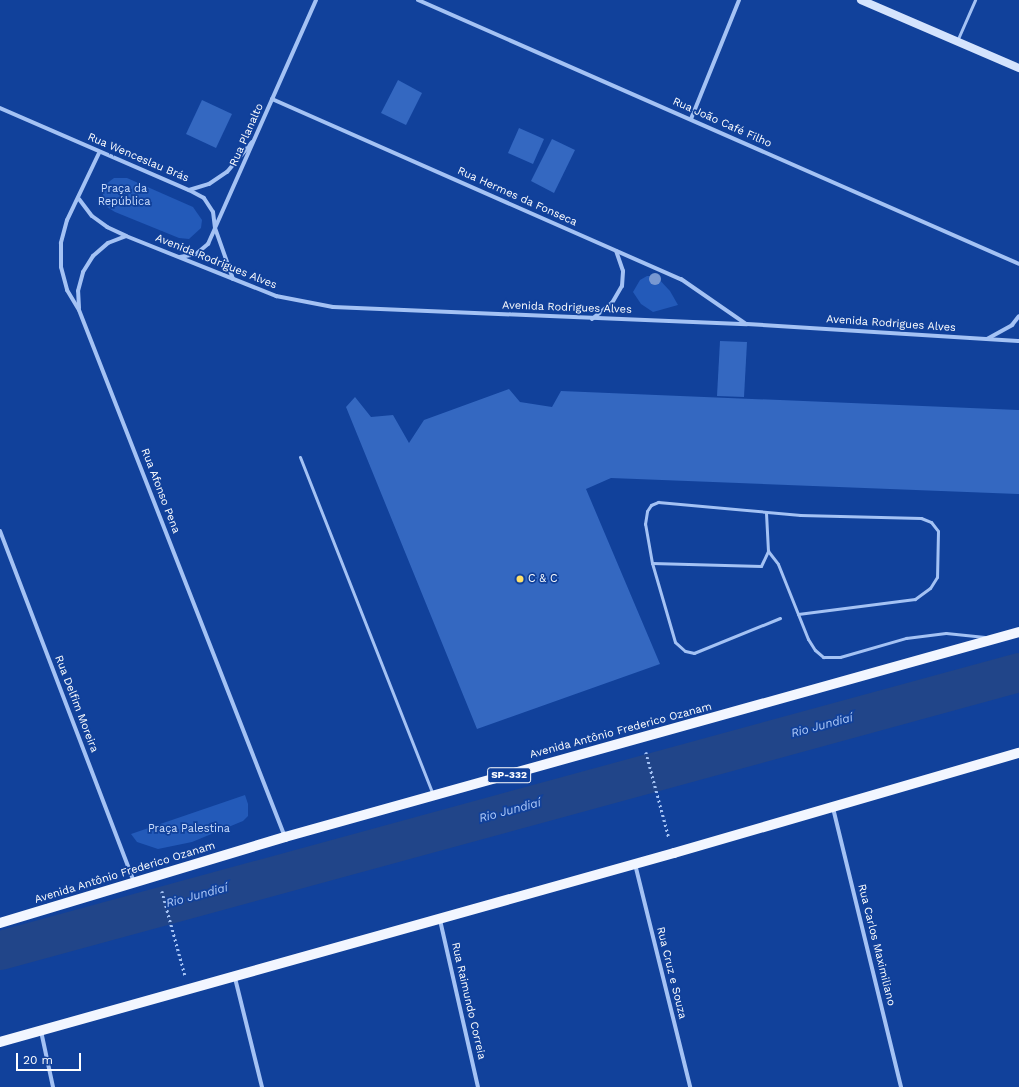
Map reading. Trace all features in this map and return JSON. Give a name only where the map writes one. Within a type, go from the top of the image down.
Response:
[{"type":"main road","points":[[861,0],[1019,68]]},
{"type":"main road","name":"Avenida Antônio Frederico Ozanam","points":[[0,923],[135,884],[285,837],[1019,632]]},
{"type":"main road","points":[[0,1042],[41,1029],[235,978],[440,920],[1019,753]]},
{"type":"street","name":"Rua Planalto","points":[[179,257],[196,254],[208,244],[316,0]]},
{"type":"street","name":"Rua João Café Filho","points":[[418,0],[691,119],[1019,265]]},
{"type":"street","points":[[691,119],[739,0]]},
{"type":"street","name":"Rua Hermes da Fonseca","points":[[272,99],[681,279],[747,324]]},
{"type":"street","name":"Rua Wenceslau Brás","points":[[0,108],[99,153],[189,190],[209,184],[227,172],[255,138]]},
{"type":"street","name":"Rua Afonso Pena","points":[[99,153],[79,199],[67,220],[61,251],[61,267],[67,290],[79,310],[285,837]]},
{"type":"street","points":[[189,190],[204,198],[213,212],[215,228],[233,279]]},
{"type":"street","name":"Avenida Rodrigues Alves","points":[[79,199],[92,216],[107,227],[126,236],[276,296],[333,307],[592,319],[747,324],[1019,341]]},
{"type":"street","points":[[79,310],[78,291],[86,267],[93,256],[108,243],[126,236]]},
{"type":"street","points":[[592,319],[612,303],[622,286],[623,271],[616,251]]},
{"type":"street","points":[[986,339],[1012,325],[1019,316]]},
{"type":"street","name":"Rua Delfim Moreira","points":[[0,530],[135,884]]},
{"type":"street","name":"Rua Carlos Maximiliano","points":[[833,807],[901,1087]]},
{"type":"street","name":"Rua Cruz e Souza","points":[[635,864],[690,1087]]},
{"type":"street","name":"Rua Raimundo Correia","points":[[440,920],[478,1087]]},
{"type":"street","points":[[235,978],[262,1087]]},
{"type":"street","points":[[41,1029],[53,1087]]},
{"type":"lane","points":[[958,41],[975,0]]},
{"type":"lane","points":[[300,457],[434,796]]},
{"type":"lane","points":[[780,618],[694,653],[685,651],[675,642],[652,563],[646,524],[647,512],[652,505],[658,502],[766,512],[922,518],[931,522],[938,531],[937,577],[930,588],[915,599],[798,614]]},
{"type":"lane","points":[[652,563],[761,566],[768,551],[766,512]]},
{"type":"lane","points":[[768,551],[778,564],[808,639],[823,657],[840,657],[906,638],[946,633],[994,638]]},
{"type":"path","points":[[646,754],[662,816],[674,853]]},
{"type":"path","points":[[161,887],[181,956]]},
{"type":"green space","name":"Praça da República","points":[[114,178],[127,178],[193,207],[202,220],[201,228],[189,239],[179,238],[115,212],[107,207],[102,192],[106,184]]},
{"type":"green space","points":[[647,276],[656,276],[670,291],[678,305],[653,312],[641,304],[633,292],[640,280]]},
{"type":"green space","name":"Praça Palestina","points":[[245,795],[248,804],[248,816],[243,821],[192,842],[158,849],[137,842],[131,834]]},
{"type":"building","points":[[398,80],[422,93],[406,125],[381,113]]},
{"type":"building","points":[[202,100],[232,114],[216,148],[186,134]]},
{"type":"building","points":[[519,128],[544,139],[533,164],[508,153]]},
{"type":"building","points":[[552,139],[575,150],[554,193],[531,181]]},
{"type":"building","points":[[720,341],[747,342],[744,397],[717,396]]},
{"type":"building","name":"C & C","points":[[509,389],[520,402],[552,407],[561,391],[1019,410],[1019,494],[611,478],[586,489],[660,664],[477,729],[346,407],[355,397],[371,417],[393,415],[409,443],[424,420]]},
{"type":"waterway","name":"Rio Jundiaí","points":[[0,950],[1019,672]]},
{"type":"place","name":"C & C","points":[[520,579]]}]
